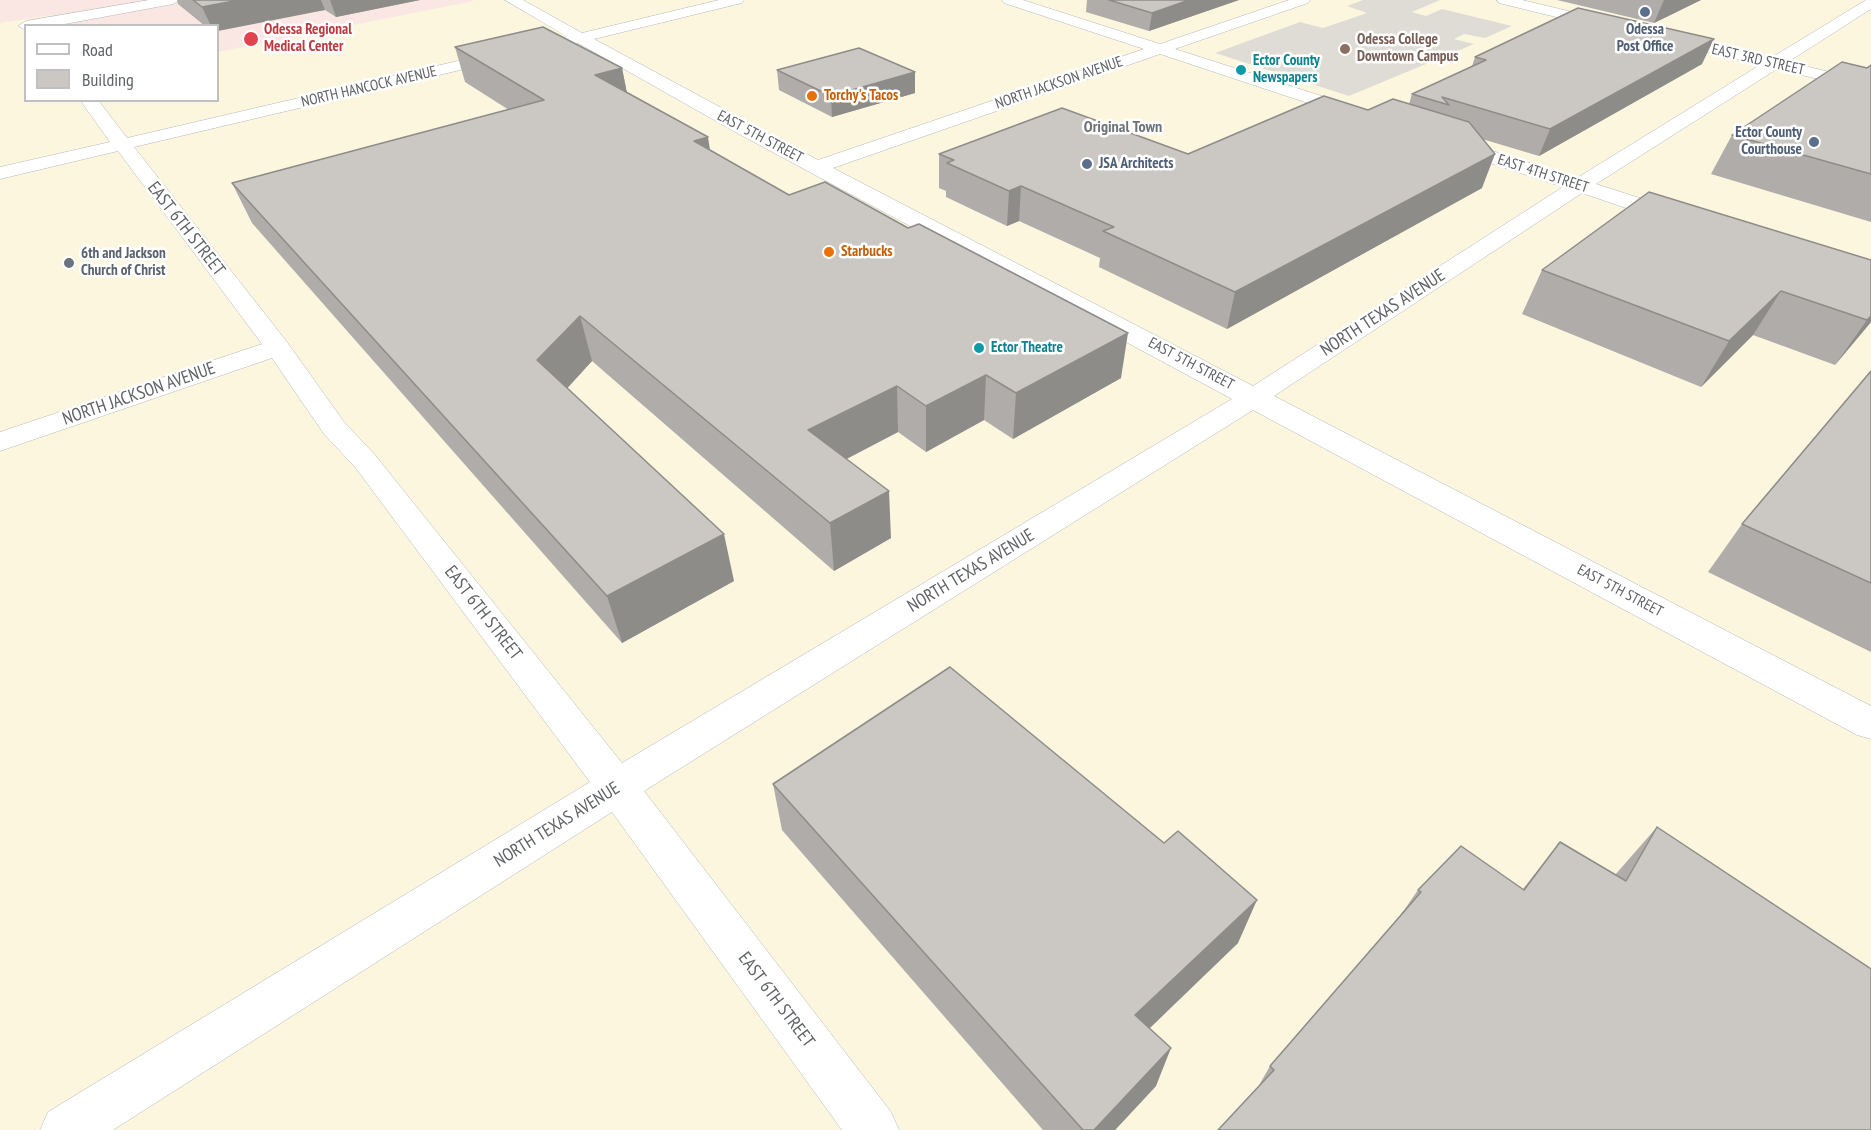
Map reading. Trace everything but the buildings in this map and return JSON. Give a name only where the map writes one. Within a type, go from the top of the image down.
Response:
[{"type":"street","points":[[34,24],[173,0]]},
{"type":"street","name":"EAST 5TH STREET","points":[[512,0],[568,40],[816,167],[1871,724]]},
{"type":"street","points":[[568,40],[737,0]]},
{"type":"street","points":[[1009,0],[1382,122]]},
{"type":"street","name":"NORTH JACKSON AVENUE","points":[[816,167],[1303,0]]},
{"type":"street","points":[[1504,0],[1621,28]]},
{"type":"street","name":"NORTH TEXAS AVENUE","points":[[66,1130],[617,787],[1254,397],[1579,186],[1871,3]]},
{"type":"street","points":[[9,29],[24,26]]},
{"type":"street","name":"EAST 3RD STREET","points":[[1654,35],[1871,87]]},
{"type":"street","name":"NORTH HANCOCK AVENUE","points":[[0,173],[523,51]]},
{"type":"street","name":"EAST 6TH STREET","points":[[90,102],[278,347],[334,428],[366,461],[617,787],[873,1130]]},
{"type":"street","name":"EAST 4TH STREET","points":[[1437,140],[1692,223]]},
{"type":"street","name":"NORTH JACKSON AVENUE","points":[[0,442],[278,347]]},
{"type":"shaded area","points":[[0,0],[1871,0],[1871,1130],[0,1130]]},
{"type":"shaded area","name":"Odessa Regional Medical Center","points":[[0,0],[474,1],[219,52],[219,24],[59,24],[52,15],[0,23]]},
{"type":"shaded area","name":"Odessa College Downtown Campus","points":[[1363,0],[1440,0],[1412,12],[1426,16],[1442,9],[1512,26],[1485,38],[1464,34],[1454,39],[1474,44],[1349,96],[1215,53],[1300,22],[1323,28],[1367,13],[1347,6]]},
{"type":"place","name":"Odessa Post Office","points":[[1645,12]]},
{"type":"place","name":"Odessa Regional Medical Center","points":[[251,39]]},
{"type":"place","name":"Odessa College Downtown Campus","points":[[1345,49]]},
{"type":"place","name":"Ector County Newspapers","points":[[1241,70]]},
{"type":"place","name":"Torchy's Tacos","points":[[812,96]]},
{"type":"place","name":"Ector County Courthouse","points":[[1814,142]]},
{"type":"place","name":"JSA Architects","points":[[1087,164]]},
{"type":"place","name":"Starbucks","points":[[829,252]]},
{"type":"place","name":"6th and Jackson Church of Christ","points":[[69,263]]},
{"type":"place","name":"Ector Theatre","points":[[979,348]]},
{"type":"district","name":"Original Town","points":[[1123,127]]}]
